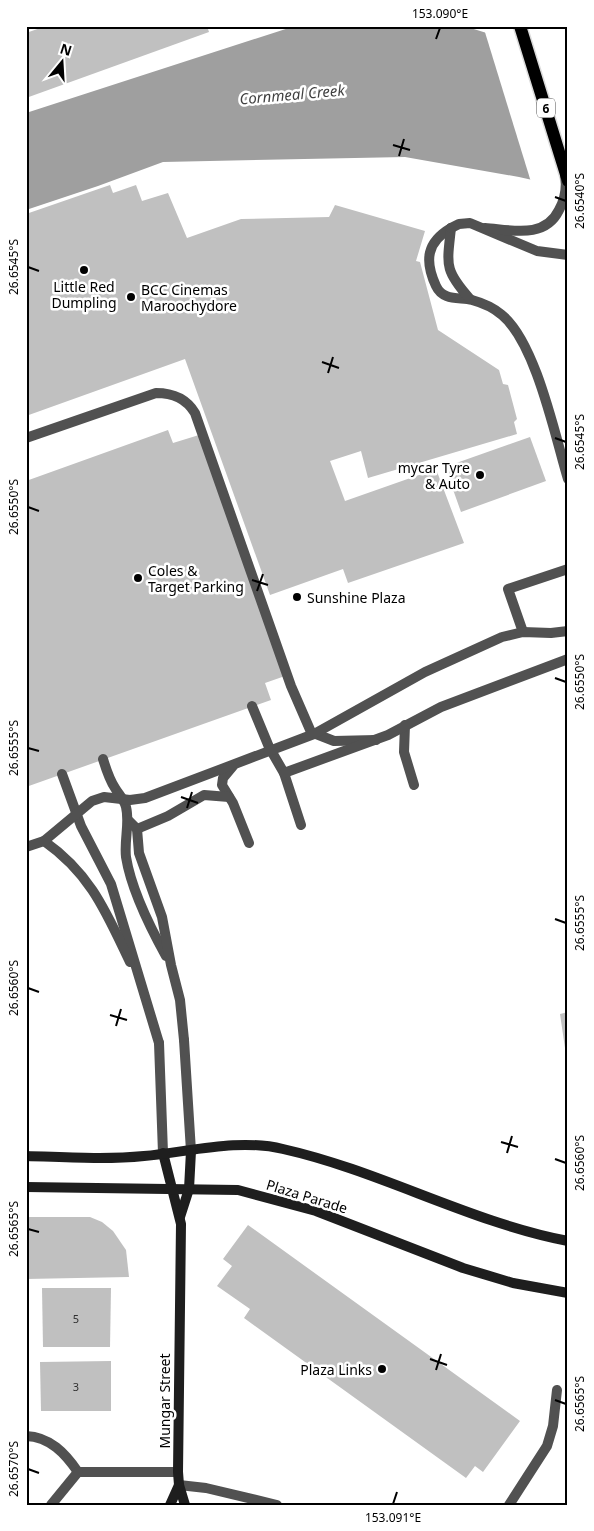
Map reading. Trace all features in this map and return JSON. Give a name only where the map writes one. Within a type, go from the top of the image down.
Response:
[{"type":"main road","name":"6","points":[[522,31],[566,176]]},
{"type":"main road","points":[[26,1156],[124,1158],[248,1145],[283,1148],[348,1166],[501,1224],[568,1241]]},
{"type":"main road","name":"Mungar Street","points":[[185,1505],[179,1485],[178,1472],[180,1217],[189,1189],[191,1151]]},
{"type":"main road","name":"Mungar Street","points":[[164,1154],[171,1190],[180,1217]]},
{"type":"main road","name":"Plaza Parade","points":[[26,1187],[171,1190],[225,1188],[256,1194],[316,1211],[463,1268],[514,1283],[568,1293]]},
{"type":"main road","points":[[543,1236],[568,1235]]},
{"type":"main road","points":[[170,1505],[179,1485]]},
{"type":"street","points":[[566,176],[564,197],[555,217],[541,229],[523,231],[462,224],[451,228],[433,242],[430,259],[437,289],[444,295],[470,299],[491,307],[515,328],[524,342],[533,363],[568,479]]},
{"type":"street","points":[[451,228],[448,265],[456,284],[470,299]]},
{"type":"street","points":[[485,228],[536,251],[568,255]]},
{"type":"street","points":[[26,438],[156,393],[168,392],[180,397],[189,404],[194,413],[304,719],[314,734],[340,742],[376,740]]},
{"type":"street","points":[[523,632],[508,589],[568,569]]},
{"type":"street","points":[[26,847],[44,841],[92,801],[98,799],[124,800],[145,798],[314,734],[424,672],[502,637],[523,632],[551,634],[568,631]]},
{"type":"street","points":[[284,773],[376,740],[441,707],[568,659]]},
{"type":"street","points":[[252,706],[271,751],[284,773],[301,825]]},
{"type":"street","points":[[406,725],[404,752],[414,785]]},
{"type":"street","points":[[103,759],[109,776],[124,800],[128,820],[125,839],[128,864],[148,923],[171,965]]},
{"type":"street","points":[[237,762],[228,770],[223,780],[223,787],[249,843]]},
{"type":"street","points":[[62,774],[76,813],[111,884],[142,987]]},
{"type":"street","points":[[137,829],[168,816],[204,795],[229,797]]},
{"type":"street","points":[[128,820],[137,829],[139,853],[162,917],[171,965]]},
{"type":"street","points":[[44,841],[73,864],[87,880],[142,987]]},
{"type":"street","name":"Mungar Street","points":[[171,965],[180,1000],[191,1151]]},
{"type":"street","name":"Mungar Street","points":[[142,987],[159,1043],[164,1154]]},
{"type":"street","points":[[509,1505],[547,1446],[553,1426],[557,1390]]},
{"type":"street","points":[[26,1436],[38,1436],[49,1441],[69,1459],[78,1472]]},
{"type":"street","points":[[78,1472],[178,1472]]},
{"type":"street","points":[[51,1505],[78,1472]]},
{"type":"street","points":[[179,1485],[206,1488],[277,1505]]},
{"type":"water","name":"Cornmeal Creek","points":[[295,26],[464,26],[568,58],[568,188],[519,177],[405,157],[163,162],[26,210],[26,113]]},
{"type":"pier","points":[[484,29],[568,55],[568,191],[531,182]]},
{"type":"building","points":[[46,26],[207,26],[209,32],[26,98],[26,33]]},
{"type":"building","points":[[110,185],[113,193],[136,185],[142,201],[168,193],[187,238],[241,219],[329,217],[335,205],[425,231],[416,261],[420,262],[438,330],[499,370],[503,384],[508,385],[517,419],[514,422],[517,434],[368,478],[361,451],[330,461],[345,501],[436,469],[464,543],[348,583],[343,569],[270,595],[185,359],[26,416],[26,214]]},
{"type":"building","name":"Coles & Target Parking","points":[[168,430],[173,443],[199,435],[285,676],[265,683],[271,700],[26,787],[26,481]]},
{"type":"building","points":[[530,437],[546,481],[461,512],[445,467]]},
{"type":"building","points":[[568,1012],[568,1050],[565,1048],[560,1014]]},
{"type":"building","points":[[26,1217],[90,1217],[102,1222],[113,1231],[126,1250],[129,1277],[26,1279]]},
{"type":"building","name":"Plaza Links","points":[[248,1225],[520,1421],[483,1472],[475,1466],[466,1478],[244,1318],[250,1309],[217,1286],[232,1266],[223,1259]]},
{"type":"building","points":[[42,1288],[111,1288],[110,1347],[43,1347]]},
{"type":"building","points":[[111,1361],[111,1411],[41,1411],[40,1362]]},
{"type":"place","name":"Little Red Dumpling","points":[[84,270]]},
{"type":"place","name":"BCC Cinemas Maroochydore","points":[[131,297]]},
{"type":"place","name":"mycar Tyre & Auto","points":[[480,475]]},
{"type":"place","name":"Coles & Target Parking","points":[[138,578]]},
{"type":"place","name":"Sunshine Plaza","points":[[297,597]]},
{"type":"place","name":"Plaza Links","points":[[382,1369]]}]
